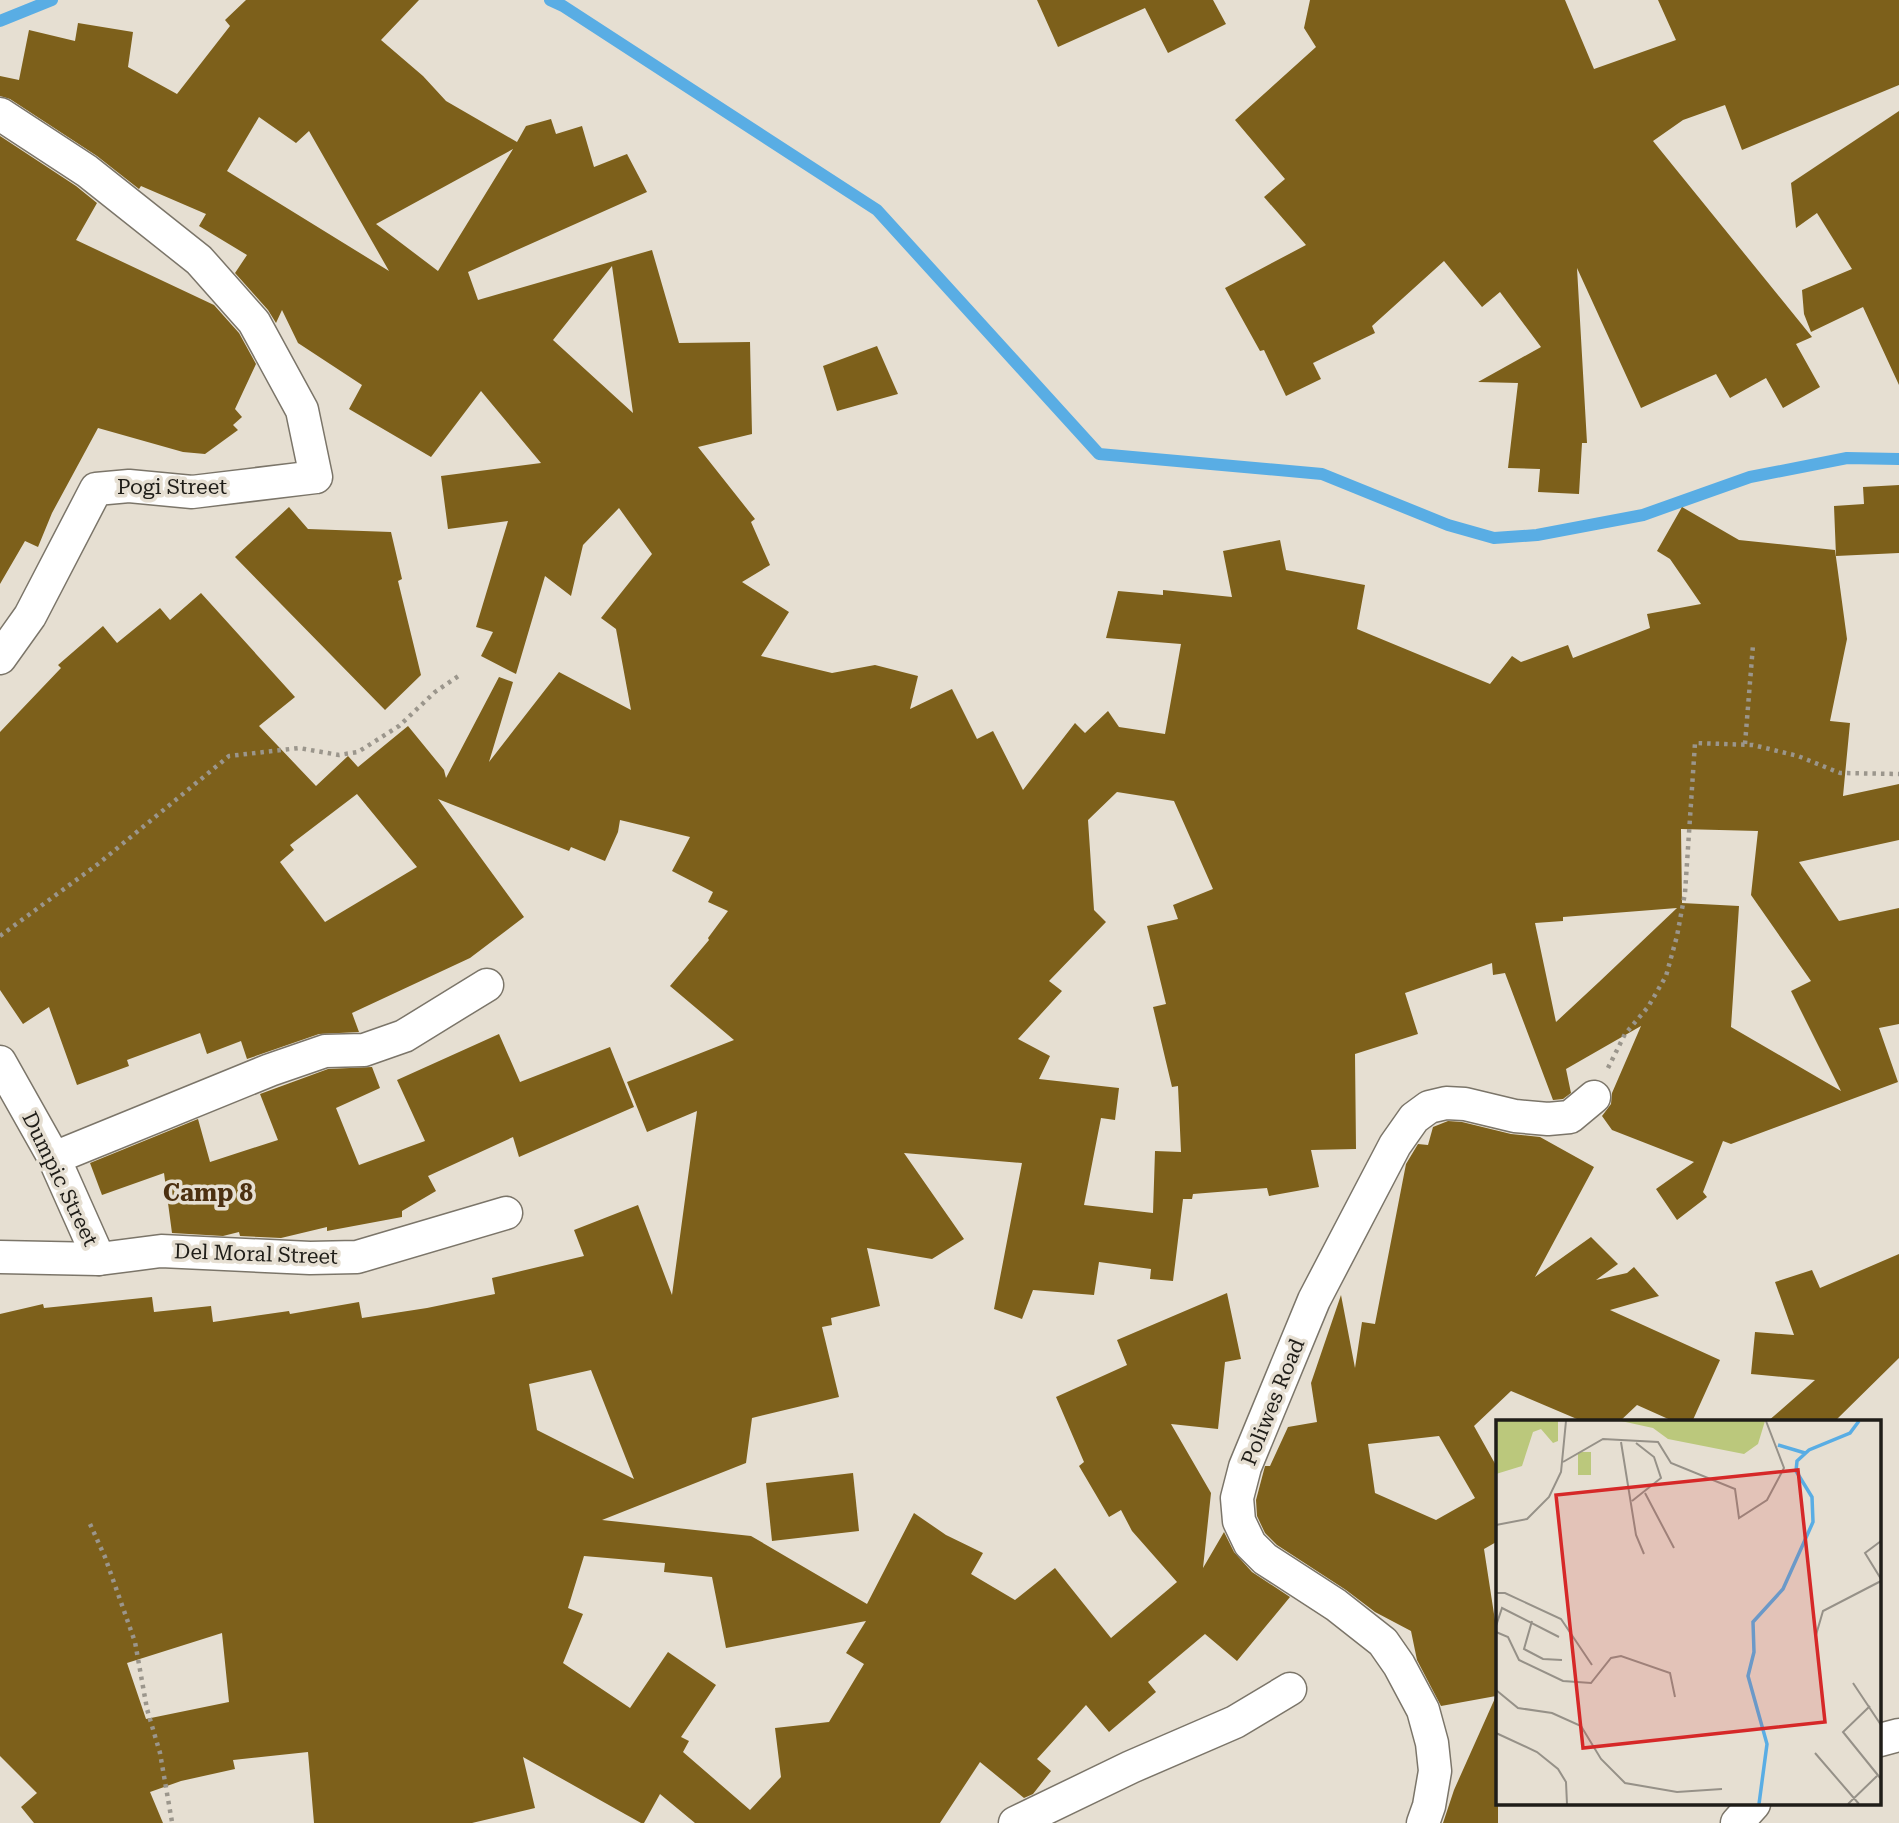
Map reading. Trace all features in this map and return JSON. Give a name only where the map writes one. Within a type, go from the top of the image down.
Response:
[{"type":"street","name":"Pogi Street","points":[[0,114],[87,171],[199,260],[254,322],[302,410],[316,477],[192,492],[129,486],[96,489],[30,616],[0,658]]},
{"type":"street","points":[[54,1158],[270,1070],[324,1051],[364,1050],[404,1036],[486,985]]},
{"type":"street","name":"Dumpic Street","points":[[0,1062],[54,1158],[99,1259]]},
{"type":"street","name":"Poliwes Road","points":[[1423,1823],[1436,1771],[1432,1743],[1423,1710],[1399,1665],[1383,1642],[1336,1605],[1265,1559],[1250,1544],[1239,1521],[1237,1498],[1245,1467],[1314,1300],[1395,1145],[1414,1118],[1429,1107],[1446,1103],[1465,1104],[1515,1116],[1548,1119],[1570,1117],[1594,1097]]},
{"type":"street","name":"Del Moral Street","points":[[0,1257],[99,1259],[161,1251],[310,1258],[357,1257],[506,1213]]},
{"type":"street","points":[[1015,1823],[1131,1767],[1236,1722],[1290,1689]]},
{"type":"street","points":[[1882,1739],[1899,1735]]},
{"type":"street","points":[[1737,1823],[1752,1806]]},
{"type":"path","points":[[1745,744],[1752,645]]},
{"type":"path","points":[[0,936],[98,864],[229,756],[299,748],[339,755],[359,752],[399,726],[435,692],[460,675]]},
{"type":"path","points":[[1594,1097],[1625,1034],[1648,1007],[1666,976],[1685,893],[1695,743],[1745,744],[1798,756],[1840,773],[1899,774]]},
{"type":"path","points":[[90,1524],[135,1642],[147,1709],[160,1753],[172,1822]]},
{"type":"building","points":[[246,0],[419,0],[381,40],[423,76],[446,101],[517,142],[526,126],[551,119],[556,134],[582,126],[594,167],[627,154],[647,192],[468,272],[478,300],[652,250],[679,343],[750,342],[752,434],[698,447],[755,519],[751,522],[770,565],[742,582],[789,612],[761,656],[832,673],[875,665],[918,676],[910,709],[952,689],[977,739],[993,731],[1023,790],[1075,723],[1085,733],[1108,711],[1119,727],[1165,734],[1181,644],[1106,638],[1118,591],[1163,595],[1163,590],[1232,597],[1223,551],[1280,540],[1286,570],[1365,585],[1357,629],[1490,684],[1512,656],[1521,662],[1568,645],[1573,658],[1650,628],[1647,614],[1701,604],[1670,559],[1657,551],[1682,507],[1739,540],[1835,550],[1847,639],[1830,721],[1850,723],[1843,796],[1899,784],[1899,840],[1799,862],[1839,921],[1899,908],[1899,1024],[1879,1028],[1898,1082],[1731,1144],[1723,1141],[1703,1192],[1707,1197],[1677,1220],[1656,1189],[1694,1162],[1612,1130],[1602,1116],[1611,1104],[1612,1093],[1641,1026],[1566,1069],[1571,1093],[1563,1099],[1553,1100],[1505,973],[1493,975],[1492,963],[1405,993],[1418,1034],[1355,1054],[1356,1149],[1311,1150],[1319,1187],[1269,1196],[1267,1188],[1193,1194],[1192,1199],[1183,1199],[1173,1281],[1150,1279],[1151,1269],[1099,1262],[1094,1295],[1033,1290],[1022,1319],[994,1309],[1022,1163],[904,1153],[964,1239],[932,1259],[867,1248],[880,1306],[831,1318],[832,1325],[822,1327],[839,1397],[752,1418],[746,1463],[602,1520],[751,1536],[867,1604],[914,1513],[946,1535],[983,1553],[971,1574],[1015,1600],[1055,1568],[1111,1638],[1177,1582],[1132,1531],[1121,1510],[1109,1517],[1079,1466],[1084,1462],[1056,1397],[1127,1365],[1117,1340],[1227,1293],[1241,1359],[1225,1362],[1218,1429],[1171,1424],[1211,1493],[1203,1568],[1224,1532],[1234,1552],[1252,1572],[1290,1597],[1237,1661],[1205,1634],[1148,1682],[1156,1692],[1109,1732],[1086,1705],[1037,1759],[1051,1771],[1033,1794],[1024,1798],[980,1762],[940,1823],[695,1823],[660,1794],[644,1823],[641,1823],[523,1757],[535,1808],[472,1823],[314,1823],[308,1752],[233,1760],[235,1769],[181,1781],[150,1792],[163,1823],[34,1823],[21,1807],[37,1793],[0,1756],[0,1314],[43,1304],[44,1308],[152,1297],[154,1312],[211,1306],[213,1322],[289,1311],[290,1314],[359,1302],[362,1318],[427,1308],[495,1294],[492,1278],[584,1256],[574,1230],[638,1205],[672,1295],[697,1111],[647,1132],[627,1082],[734,1040],[670,986],[709,940],[728,911],[708,902],[713,892],[672,871],[690,837],[620,820],[618,832],[605,861],[571,847],[569,851],[438,799],[524,917],[470,958],[352,1013],[359,1032],[319,1034],[247,1059],[241,1041],[207,1054],[200,1033],[127,1060],[129,1066],[77,1085],[49,1007],[23,1024],[0,990],[0,732],[61,668],[58,665],[103,626],[117,643],[160,608],[170,620],[201,593],[295,697],[259,726],[316,786],[348,756],[358,767],[408,726],[444,770],[446,778],[499,677],[513,682],[489,762],[559,672],[631,710],[616,629],[601,618],[652,554],[619,508],[583,545],[571,596],[545,576],[516,674],[481,656],[493,632],[476,627],[508,521],[448,529],[441,476],[541,463],[481,391],[431,457],[349,409],[362,385],[298,343],[282,310],[276,323],[235,273],[247,255],[199,226],[206,214],[141,186],[139,189],[97,156],[10,99],[0,96],[0,76],[19,80],[29,30],[75,41],[78,23],[133,32],[128,67],[177,94],[230,26],[225,20]],"holes":[[[259,117],[296,143],[309,131],[389,271],[227,171]],[[513,149],[438,271],[376,224]],[[612,266],[633,413],[553,340]],[[1117,792],[1174,801],[1213,889],[1173,905],[1178,919],[1147,926],[1166,1004],[1153,1007],[1172,1087],[1178,1086],[1181,1152],[1155,1151],[1153,1213],[1084,1205],[1101,1118],[1115,1120],[1119,1088],[1039,1079],[1050,1056],[1018,1039],[1062,991],[1049,981],[1106,922],[1094,910],[1088,820]],[[357,794],[417,867],[325,922],[280,862],[294,850],[290,845]],[[1681,829],[1758,831],[1751,895],[1811,981],[1791,991],[1841,1091],[1731,1027],[1739,906],[1682,903]],[[1677,908],[1556,1022],[1535,923],[1563,921],[1563,917]],[[591,1370],[634,1479],[537,1430],[529,1384]],[[584,1556],[665,1563],[664,1572],[712,1577],[726,1648],[866,1621],[846,1653],[864,1664],[829,1722],[775,1728],[781,1777],[750,1810],[683,1752],[689,1741],[681,1737],[716,1685],[668,1652],[630,1708],[563,1663],[583,1614],[568,1608]],[[222,1633],[229,1702],[146,1719],[127,1663]]]},
{"type":"building","points":[[1037,0],[1213,0],[1226,24],[1168,53],[1145,8],[1058,47]]},
{"type":"building","points":[[1310,0],[1565,0],[1594,69],[1676,40],[1658,0],[1899,0],[1899,85],[1742,150],[1725,105],[1683,120],[1653,141],[1812,337],[1796,344],[1820,387],[1783,408],[1766,378],[1730,398],[1716,374],[1641,408],[1577,268],[1587,443],[1582,443],[1579,494],[1538,492],[1540,469],[1508,468],[1518,383],[1478,382],[1541,347],[1500,292],[1482,307],[1444,261],[1372,326],[1375,333],[1313,363],[1321,379],[1286,396],[1264,350],[1260,351],[1225,288],[1306,245],[1264,197],[1285,179],[1235,120],[1316,47],[1304,28]]},
{"type":"building","points":[[1899,111],[1899,385],[1863,307],[1811,332],[1804,314],[1802,290],[1852,269],[1817,213],[1796,228],[1791,183]]},
{"type":"building","points":[[0,136],[97,203],[76,240],[214,305],[239,333],[256,364],[235,409],[242,417],[233,425],[238,430],[205,454],[183,452],[98,428],[52,513],[38,547],[25,541],[0,584]]},
{"type":"building","points":[[877,346],[898,394],[837,411],[823,366]]},
{"type":"building","points":[[1899,485],[1899,553],[1836,556],[1834,506],[1864,504],[1863,487]]},
{"type":"building","points":[[289,507],[308,529],[391,532],[402,579],[398,581],[421,675],[385,710],[235,557]]},
{"type":"building","points":[[499,1034],[520,1082],[610,1047],[634,1107],[519,1157],[513,1137],[428,1176],[436,1191],[402,1211],[402,1217],[327,1231],[327,1227],[281,1238],[240,1236],[239,1232],[223,1236],[172,1233],[164,1173],[102,1195],[90,1163],[198,1119],[210,1162],[278,1140],[260,1094],[328,1069],[372,1067],[380,1088],[336,1108],[359,1165],[425,1141],[397,1080]]},
{"type":"building","points":[[1448,1121],[1462,1122],[1511,1134],[1540,1137],[1594,1167],[1535,1277],[1591,1237],[1618,1264],[1596,1280],[1627,1273],[1634,1267],[1659,1296],[1610,1310],[1720,1360],[1693,1420],[1671,1420],[1637,1405],[1621,1420],[1579,1420],[1511,1391],[1474,1426],[1496,1465],[1496,1542],[1484,1549],[1496,1627],[1496,1696],[1441,1706],[1417,1660],[1411,1631],[1375,1612],[1277,1545],[1265,1533],[1257,1516],[1256,1500],[1265,1466],[1270,1466],[1288,1427],[1317,1422],[1311,1383],[1341,1295],[1355,1368],[1362,1322],[1375,1324],[1406,1164],[1418,1144],[1428,1145],[1433,1127]],"holes":[[[1439,1436],[1475,1498],[1436,1520],[1375,1493],[1368,1444]]]},
{"type":"building","points":[[1899,1254],[1899,1358],[1836,1420],[1769,1420],[1815,1380],[1751,1374],[1755,1332],[1794,1335],[1775,1282],[1812,1270],[1820,1288]]},
{"type":"building","points":[[853,1473],[859,1531],[772,1541],[766,1483]]},
{"type":"building","points":[[1496,1696],[1498,1823],[1443,1823],[1454,1790]]},
{"type":"waterway","points":[[0,21],[52,0]]},
{"type":"waterway","points":[[550,0],[877,210],[1099,454],[1322,474],[1448,525],[1494,538],[1537,535],[1643,515],[1750,477],[1847,458],[1899,459]]},
{"type":"district","name":"Camp 8","points":[[208,1193]]}]
